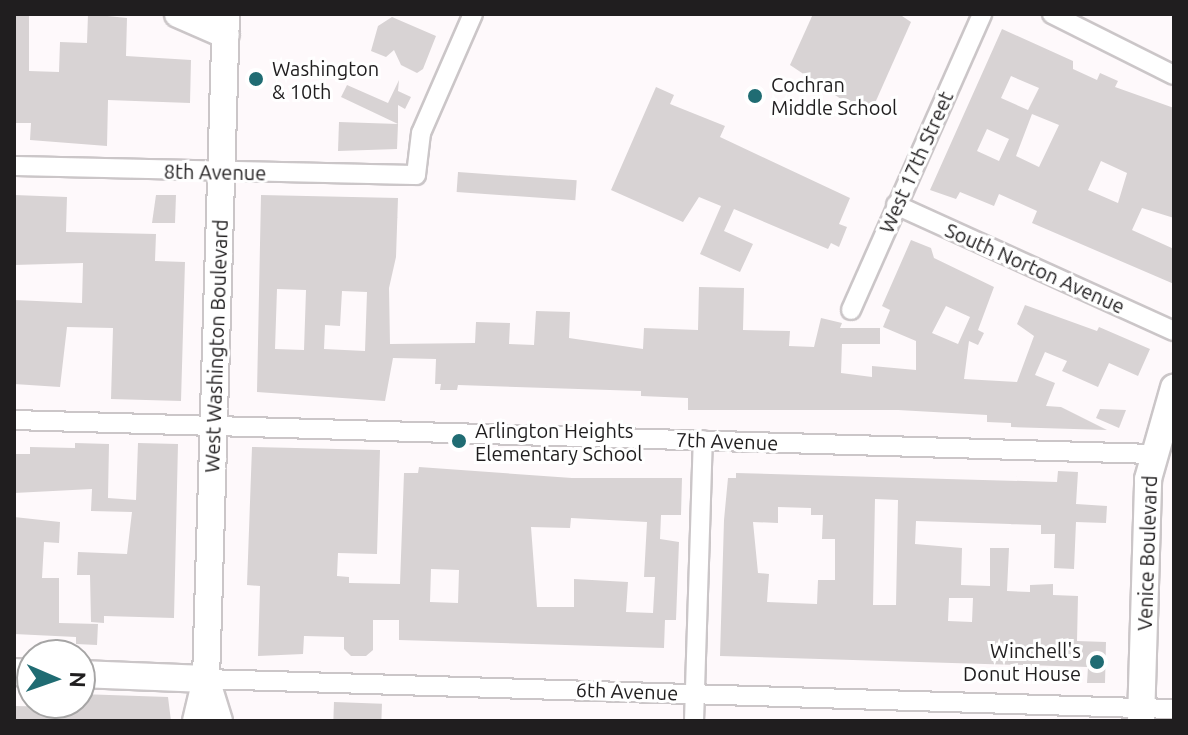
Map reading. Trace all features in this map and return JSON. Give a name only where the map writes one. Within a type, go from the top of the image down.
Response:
[{"type":"main road","points":[[178,14],[226,24]]},
{"type":"main road","name":"West Washington Boulevard","points":[[196,721],[206,679],[226,24]]},
{"type":"main road","name":"Venice Boulevard","points":[[1141,714],[1151,454],[1174,388]]},
{"type":"main road","name":"6th Avenue","points":[[96,675],[206,679]]},
{"type":"main road","name":"West Washington Boulevard","points":[[206,679],[219,721]]},
{"type":"street","name":"West 17th Street","points":[[851,310],[982,14]]},
{"type":"street","points":[[1052,14],[1174,75]]},
{"type":"street","name":"8th Avenue","points":[[14,166],[416,175],[421,133],[467,16]]},
{"type":"street","name":"South Norton Avenue","points":[[896,205],[1174,331]]},
{"type":"street","name":"7th Avenue","points":[[14,420],[1151,454]]},
{"type":"street","points":[[694,721],[703,440]]},
{"type":"street","name":"6th Avenue","points":[[206,679],[694,693],[1141,714],[1174,709]]},
{"type":"building","points":[[14,14],[29,14],[29,71],[59,72],[60,42],[87,43],[88,14],[127,18],[126,56],[191,60],[190,103],[108,100],[107,146],[30,140],[31,123],[14,123]]},
{"type":"building","points":[[813,14],[899,14],[911,22],[875,103],[861,109],[847,103],[790,65]]},
{"type":"building","points":[[392,17],[436,36],[423,69],[417,73],[401,65],[394,50],[386,57],[371,51],[378,26]]},
{"type":"building","points":[[1002,29],[1073,61],[1073,69],[1097,80],[1100,73],[1118,81],[1115,87],[1174,108],[1174,218],[1142,208],[1132,230],[1174,249],[1174,284],[1032,223],[1037,211],[999,194],[994,206],[960,192],[956,199],[930,190]],"holes":[[[1011,76],[1039,88],[1028,110],[1001,98]],[[1032,114],[1059,125],[1039,167],[1016,156]],[[987,129],[1009,139],[999,161],[977,151]],[[1101,161],[1127,173],[1118,203],[1088,190]]]},
{"type":"building","points":[[399,80],[398,91],[411,97],[405,109],[398,105],[398,124],[341,97],[347,85],[388,103]]},
{"type":"building","points":[[656,87],[674,95],[670,104],[725,126],[720,137],[850,198],[839,224],[847,227],[839,247],[831,243],[828,249],[734,209],[724,231],[753,244],[740,272],[700,254],[721,206],[699,197],[683,222],[611,190]]},
{"type":"building","points":[[339,122],[398,124],[397,149],[338,151]]},
{"type":"building","points":[[458,172],[577,180],[575,200],[457,192]]},
{"type":"building","points":[[14,195],[67,197],[66,232],[156,234],[155,261],[185,262],[181,401],[111,399],[113,328],[67,327],[60,387],[14,384],[14,300],[82,303],[83,263],[14,265]]},
{"type":"building","points":[[156,195],[176,195],[175,223],[152,223]]},
{"type":"building","points":[[261,195],[398,198],[396,257],[389,288],[390,344],[475,343],[476,322],[510,323],[509,344],[534,345],[536,311],[570,312],[569,338],[643,349],[644,328],[698,330],[699,287],[744,288],[743,330],[790,331],[789,346],[814,347],[821,318],[842,323],[840,328],[880,328],[880,344],[842,344],[841,373],[872,377],[872,366],[916,370],[916,341],[883,327],[890,310],[882,306],[911,240],[931,248],[934,258],[994,287],[978,330],[984,333],[978,345],[969,341],[964,379],[1017,382],[1034,336],[1017,324],[1025,305],[1097,331],[1099,327],[1150,349],[1138,376],[1109,363],[1098,387],[1062,371],[1067,361],[1045,352],[1035,375],[1055,383],[1046,406],[1061,407],[1107,430],[1011,427],[1011,423],[987,422],[987,415],[898,410],[688,410],[688,398],[641,396],[641,391],[458,385],[457,390],[440,390],[441,384],[435,384],[436,359],[393,358],[385,401],[257,392]],"holes":[[[277,289],[306,290],[304,350],[275,349]],[[342,291],[367,292],[365,351],[324,349],[325,325],[340,326]],[[946,306],[970,317],[958,344],[932,333]]]},
{"type":"building","points":[[1100,409],[1126,410],[1119,428],[1096,418]]},
{"type":"building","points":[[75,443],[109,444],[108,498],[136,500],[138,443],[178,444],[174,618],[104,616],[104,623],[91,622],[90,575],[77,575],[78,552],[127,554],[132,512],[91,511],[92,489],[14,493],[14,454],[30,454],[30,447],[75,448]]},
{"type":"building","points":[[252,447],[380,450],[377,554],[338,553],[337,576],[349,577],[349,583],[400,584],[404,473],[418,473],[419,467],[572,478],[682,478],[681,515],[661,515],[660,539],[679,542],[676,620],[665,620],[664,648],[399,640],[399,620],[373,620],[373,650],[366,656],[351,656],[344,649],[344,637],[304,636],[303,654],[258,656],[260,586],[247,585]],"holes":[[[571,518],[647,522],[644,577],[655,577],[653,613],[626,612],[628,582],[574,579],[574,607],[537,607],[531,527],[570,528]],[[431,569],[459,570],[458,603],[430,602]]]},
{"type":"building","points":[[1058,471],[1078,472],[1076,504],[1107,506],[1106,523],[1076,522],[1074,569],[1054,568],[1055,534],[1041,534],[1041,525],[916,521],[915,544],[962,548],[961,585],[990,586],[990,548],[1009,548],[1007,591],[1030,592],[1030,585],[1053,584],[1053,595],[1078,596],[1077,641],[1106,642],[1105,683],[1087,683],[1088,667],[720,656],[724,520],[728,478],[736,478],[736,473],[1057,482]],"holes":[[[875,499],[898,500],[896,605],[873,605]],[[778,507],[811,508],[811,515],[823,515],[822,539],[835,539],[835,580],[818,580],[817,604],[767,602],[769,574],[758,573],[753,522],[778,523]],[[949,598],[973,598],[972,622],[948,621]]]},
{"type":"building","points":[[14,517],[60,522],[59,543],[44,542],[42,578],[59,578],[59,623],[98,624],[97,645],[96,639],[14,634]]},
{"type":"building","points":[[96,695],[168,697],[171,721],[14,721],[14,706],[16,719],[96,719]]},
{"type":"building","points":[[334,702],[382,704],[381,721],[333,721]]},
{"type":"place","name":"Washington & 10th","points":[[256,79]]},
{"type":"place","name":"Cochran Middle School","points":[[755,96]]},
{"type":"place","name":"Arlington Heights Elementary School","points":[[459,441]]},
{"type":"place","name":"Winchell's Donut House","points":[[1097,662]]}]
